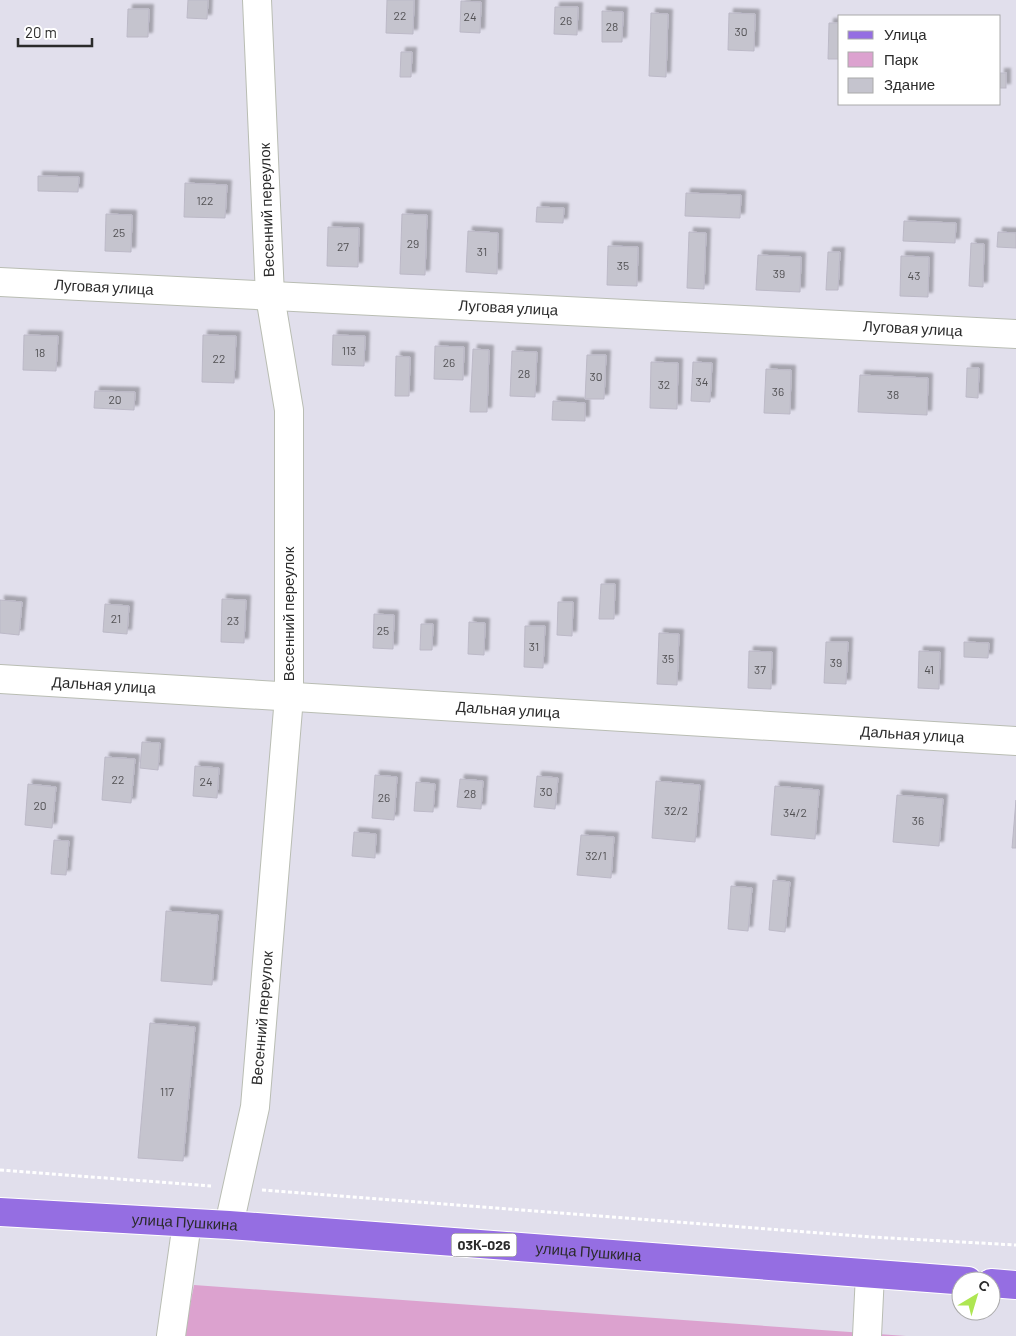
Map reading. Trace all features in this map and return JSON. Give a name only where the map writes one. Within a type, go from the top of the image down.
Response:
[{"type":"main road","name":"улица Пушкина","points":[[0,1212],[229,1225],[951,1280]]},
{"type":"main road","points":[[1001,1284],[1016,1285]]},
{"type":"street","name":"Весенний переулок","points":[[229,1225],[254,1107],[289,697],[290,410],[270,296],[257,0]]},
{"type":"street","name":"Луговая улица","points":[[0,282],[1016,334]]},
{"type":"street","name":"Дальная улица","points":[[0,679],[1016,741]]},
{"type":"street","points":[[171,1336],[187,1223]]},
{"type":"street","points":[[867,1336],[870,1274]]},
{"type":"path","points":[[0,1170],[871,1237],[1016,1245]]},
{"type":"green space","points":[[194,1285],[906,1336],[184,1336]]},
{"type":"building","points":[[188,0],[208,0],[207,19],[187,18]]},
{"type":"building","points":[[387,0],[414,0],[413,34],[386,33]]},
{"type":"building","points":[[461,1],[481,2],[480,33],[460,32]]},
{"type":"building","points":[[555,7],[578,7],[577,35],[554,34]]},
{"type":"building","points":[[128,9],[149,9],[148,37],[127,37]]},
{"type":"building","points":[[602,11],[623,12],[622,42],[602,42]]},
{"type":"building","points":[[651,13],[668,14],[666,77],[649,76]]},
{"type":"building","points":[[729,13],[755,14],[754,51],[728,50]]},
{"type":"building","points":[[829,23],[838,23],[838,59],[828,59]]},
{"type":"building","points":[[401,52],[412,52],[411,77],[400,77]]},
{"type":"building","points":[[1001,73],[1006,73],[1006,88],[1001,88]]},
{"type":"building","points":[[38,176],[79,177],[78,192],[38,191]]},
{"type":"building","points":[[185,183],[227,185],[225,218],[184,217]]},
{"type":"building","points":[[686,193],[741,195],[740,218],[685,216]]},
{"type":"building","points":[[537,207],[564,208],[563,223],[536,222]]},
{"type":"building","points":[[106,214],[132,215],[131,252],[105,251]]},
{"type":"building","points":[[402,214],[427,215],[425,275],[400,274]]},
{"type":"building","points":[[904,221],[956,223],[955,243],[903,241]]},
{"type":"building","points":[[328,227],[359,228],[358,267],[327,266]]},
{"type":"building","points":[[468,231],[498,233],[497,274],[466,272]]},
{"type":"building","points":[[689,232],[706,233],[704,289],[687,288]]},
{"type":"building","points":[[998,232],[1016,233],[1016,248],[997,247]]},
{"type":"building","points":[[971,243],[984,244],[983,287],[969,286]]},
{"type":"building","points":[[608,246],[638,247],[637,286],[607,285]]},
{"type":"building","points":[[828,252],[840,252],[838,290],[826,290]]},
{"type":"building","points":[[758,255],[801,257],[800,292],[756,290]]},
{"type":"building","points":[[901,256],[929,257],[928,297],[900,296]]},
{"type":"building","points":[[24,335],[58,336],[56,371],[23,370]]},
{"type":"building","points":[[203,335],[236,336],[234,383],[202,382]]},
{"type":"building","points":[[333,335],[365,336],[364,366],[332,365]]},
{"type":"building","points":[[435,346],[464,347],[463,380],[434,379]]},
{"type":"building","points":[[473,349],[489,350],[487,412],[470,412]]},
{"type":"building","points":[[512,351],[537,352],[535,397],[510,396]]},
{"type":"building","points":[[587,355],[606,355],[604,399],[585,399]]},
{"type":"building","points":[[396,356],[410,357],[409,396],[395,396]]},
{"type":"building","points":[[651,362],[678,363],[677,409],[650,408]]},
{"type":"building","points":[[693,362],[712,363],[710,402],[691,401]]},
{"type":"building","points":[[967,368],[979,368],[978,398],[966,397]]},
{"type":"building","points":[[766,369],[791,370],[790,414],[764,413]]},
{"type":"building","points":[[860,375],[928,378],[927,415],[858,412]]},
{"type":"building","points":[[95,391],[135,392],[134,410],[94,408]]},
{"type":"building","points":[[553,401],[585,403],[585,421],[552,420]]},
{"type":"building","points":[[601,584],[615,584],[614,619],[599,619]]},
{"type":"building","points":[[222,599],[246,600],[244,643],[221,642]]},
{"type":"building","points":[[0,600],[22,602],[19,635],[0,633]]},
{"type":"building","points":[[558,602],[573,602],[572,636],[557,635]]},
{"type":"building","points":[[105,604],[129,606],[127,634],[103,632]]},
{"type":"building","points":[[374,614],[394,615],[393,649],[373,648]]},
{"type":"building","points":[[469,622],[485,623],[484,655],[468,654]]},
{"type":"building","points":[[421,624],[433,624],[432,650],[420,650]]},
{"type":"building","points":[[525,626],[545,626],[543,668],[524,667]]},
{"type":"building","points":[[659,633],[679,634],[677,685],[657,684]]},
{"type":"building","points":[[826,642],[848,642],[846,684],[824,683]]},
{"type":"building","points":[[964,642],[989,643],[988,658],[964,657]]},
{"type":"building","points":[[749,651],[772,652],[771,689],[748,688]]},
{"type":"building","points":[[919,651],[940,652],[939,689],[918,688]]},
{"type":"building","points":[[142,742],[160,743],[158,770],[140,768]]},
{"type":"building","points":[[105,757],[135,759],[131,803],[102,800]]},
{"type":"building","points":[[195,766],[219,768],[217,798],[193,796]]},
{"type":"building","points":[[375,775],[397,777],[394,820],[372,818]]},
{"type":"building","points":[[537,776],[558,778],[555,809],[534,807]]},
{"type":"building","points":[[460,779],[483,781],[481,809],[457,807]]},
{"type":"building","points":[[656,781],[700,785],[695,842],[652,838]]},
{"type":"building","points":[[416,782],[435,784],[433,812],[414,811]]},
{"type":"building","points":[[28,784],[56,787],[52,828],[25,825]]},
{"type":"building","points":[[775,786],[819,790],[815,839],[771,835]]},
{"type":"building","points":[[897,795],[943,799],[939,846],[893,842]]},
{"type":"building","points":[[1016,800],[1016,848],[1012,848]]},
{"type":"building","points":[[354,832],[376,834],[375,858],[352,856]]},
{"type":"building","points":[[581,835],[614,837],[611,878],[577,875]]},
{"type":"building","points":[[54,840],[69,841],[66,875],[51,874]]},
{"type":"building","points":[[773,880],[790,882],[785,932],[769,930]]},
{"type":"building","points":[[731,886],[752,888],[748,931],[728,929]]},
{"type":"building","points":[[166,911],[218,915],[212,985],[161,981]]},
{"type":"building","points":[[150,1023],[195,1027],[183,1161],[138,1158]]}]
